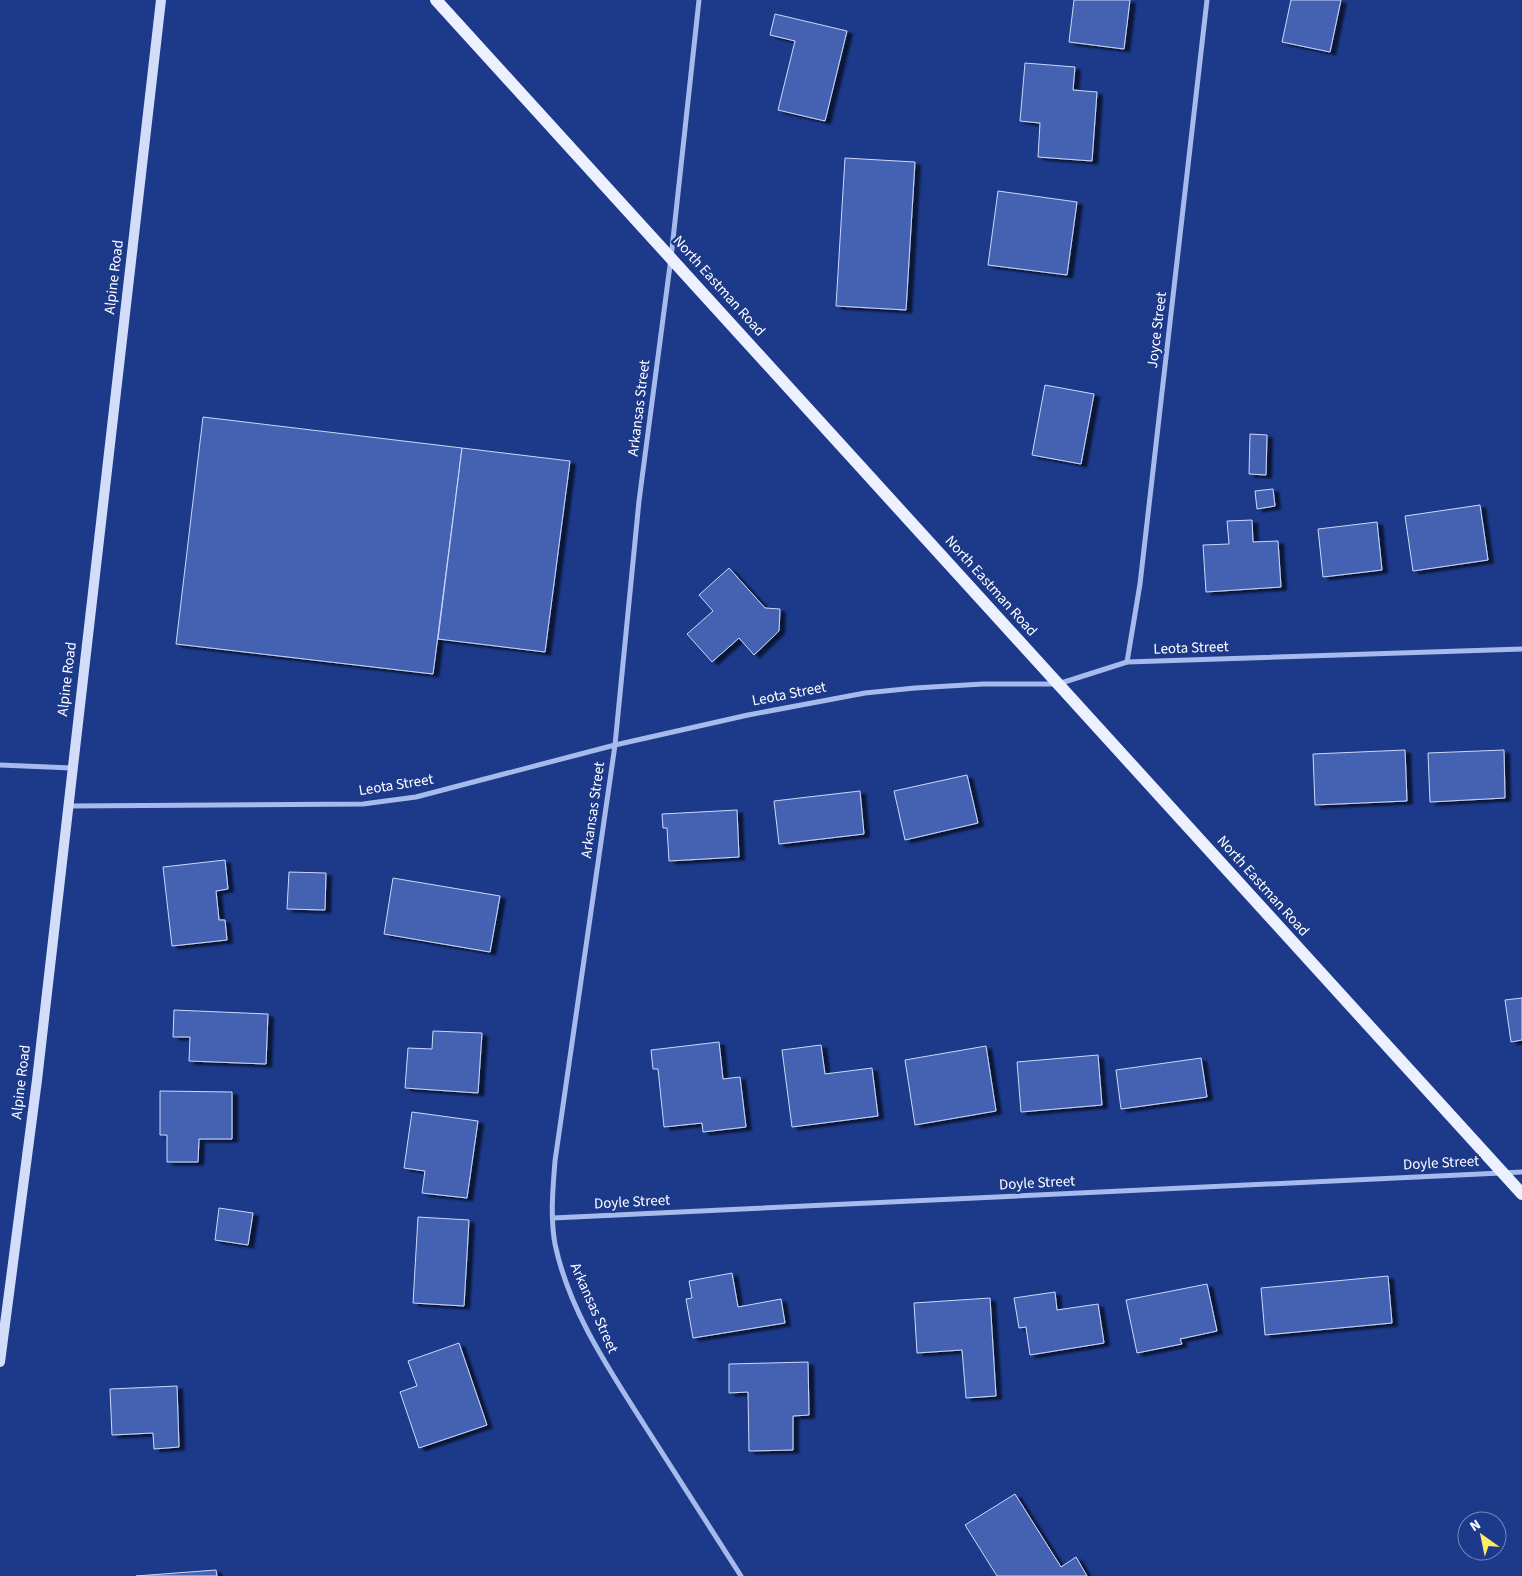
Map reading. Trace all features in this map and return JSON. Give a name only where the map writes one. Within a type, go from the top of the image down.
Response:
[{"type":"main road","name":"Alpine Road","points":[[0,1362],[37,1080],[162,0]]},
{"type":"main road","name":"North Eastman Road","points":[[436,0],[1522,1194]]},
{"type":"street","name":"Arkansas Street","points":[[699,0],[671,258],[639,501],[615,745],[552,1192],[555,1242],[562,1269],[580,1314],[602,1358],[741,1576]]},
{"type":"street","name":"Joyce Street","points":[[1127,662],[1140,584],[1207,0]]},
{"type":"street","name":"Leota Street","points":[[68,806],[382,803],[436,792],[615,745],[748,715],[866,693],[974,685],[1058,684],[1127,662],[1522,649]]},
{"type":"street","points":[[0,765],[72,768]]},
{"type":"street","name":"Doyle Street","points":[[553,1218],[1522,1172]]},
{"type":"building","points":[[1074,0],[1130,0],[1124,49],[1069,42]]},
{"type":"building","points":[[1291,0],[1341,0],[1330,52],[1282,42]]},
{"type":"building","points":[[775,14],[847,31],[825,121],[778,110],[795,41],[770,35]]},
{"type":"building","points":[[1025,63],[1075,67],[1073,90],[1097,92],[1092,161],[1038,157],[1040,123],[1020,121]]},
{"type":"building","points":[[845,158],[915,162],[906,310],[836,306]]},
{"type":"building","points":[[998,191],[1077,202],[1067,275],[988,265]]},
{"type":"building","points":[[1045,385],[1094,394],[1081,464],[1032,455]]},
{"type":"building","points":[[203,417],[462,448],[433,674],[176,644]]},
{"type":"building","points":[[1250,434],[1267,435],[1266,475],[1249,474]]},
{"type":"building","points":[[462,448],[570,461],[545,652],[438,639]]},
{"type":"building","points":[[1273,489],[1275,506],[1257,509],[1255,491]]},
{"type":"building","points":[[1480,505],[1488,560],[1413,571],[1405,516]]},
{"type":"building","points":[[1252,520],[1253,542],[1278,541],[1281,587],[1206,592],[1203,545],[1229,544],[1227,521]]},
{"type":"building","points":[[1377,522],[1382,570],[1323,577],[1318,529]]},
{"type":"building","points":[[729,568],[765,608],[780,609],[779,631],[754,655],[739,638],[712,662],[687,634],[713,611],[699,595]]},
{"type":"building","points":[[1405,750],[1407,801],[1315,805],[1313,754]]},
{"type":"building","points":[[1504,750],[1505,798],[1430,802],[1428,753]]},
{"type":"building","points":[[967,775],[978,823],[905,840],[894,791]]},
{"type":"building","points":[[860,791],[864,834],[779,844],[774,801]]},
{"type":"building","points":[[737,810],[739,857],[669,861],[667,828],[663,828],[662,814]]},
{"type":"building","points":[[225,860],[228,889],[216,891],[219,920],[225,920],[227,940],[172,946],[163,867]]},
{"type":"building","points":[[289,872],[326,873],[325,910],[287,909]]},
{"type":"building","points":[[393,878],[500,896],[490,952],[384,934]]},
{"type":"building","points":[[1522,998],[1522,1040],[1511,1042],[1505,1000]]},
{"type":"building","points":[[174,1010],[268,1014],[266,1064],[189,1061],[190,1037],[173,1037]]},
{"type":"building","points":[[433,1031],[482,1033],[478,1093],[405,1088],[408,1048],[432,1049]]},
{"type":"building","points":[[719,1042],[723,1079],[740,1077],[746,1127],[703,1132],[702,1123],[664,1127],[658,1069],[653,1069],[651,1050]]},
{"type":"building","points":[[821,1045],[825,1074],[872,1068],[878,1116],[792,1127],[782,1050]]},
{"type":"building","points":[[986,1046],[996,1111],[915,1125],[905,1060]]},
{"type":"building","points":[[1098,1055],[1102,1105],[1021,1112],[1017,1062]]},
{"type":"building","points":[[1201,1058],[1207,1097],[1121,1109],[1116,1070]]},
{"type":"building","points":[[160,1091],[232,1092],[232,1139],[199,1139],[198,1162],[167,1162],[167,1135],[160,1135]]},
{"type":"building","points":[[412,1112],[478,1121],[467,1198],[422,1193],[425,1171],[404,1168]]},
{"type":"building","points":[[219,1208],[253,1213],[248,1245],[215,1240]]},
{"type":"building","points":[[418,1217],[469,1220],[464,1306],[413,1303]]},
{"type":"building","points":[[732,1273],[738,1307],[781,1299],[785,1323],[693,1338],[686,1299],[692,1298],[689,1281]]},
{"type":"building","points":[[1388,1276],[1392,1323],[1265,1335],[1261,1288]]},
{"type":"building","points":[[1207,1284],[1217,1331],[1180,1339],[1182,1344],[1137,1353],[1126,1300]]},
{"type":"building","points":[[1055,1292],[1057,1310],[1098,1304],[1104,1343],[1030,1355],[1026,1327],[1019,1328],[1014,1298]]},
{"type":"building","points":[[990,1298],[996,1396],[966,1398],[962,1350],[917,1353],[914,1303]]},
{"type":"building","points":[[459,1343],[487,1425],[419,1448],[400,1392],[417,1386],[408,1361]]},
{"type":"building","points":[[808,1362],[809,1415],[793,1416],[793,1450],[749,1451],[748,1392],[729,1393],[729,1364]]},
{"type":"building","points":[[177,1386],[179,1447],[154,1449],[153,1433],[112,1435],[110,1389]]},
{"type":"building","points":[[1015,1494],[1061,1567],[1076,1557],[1087,1576],[997,1576],[965,1525]]},
{"type":"building","points":[[216,1570],[217,1576],[136,1576]]}]
